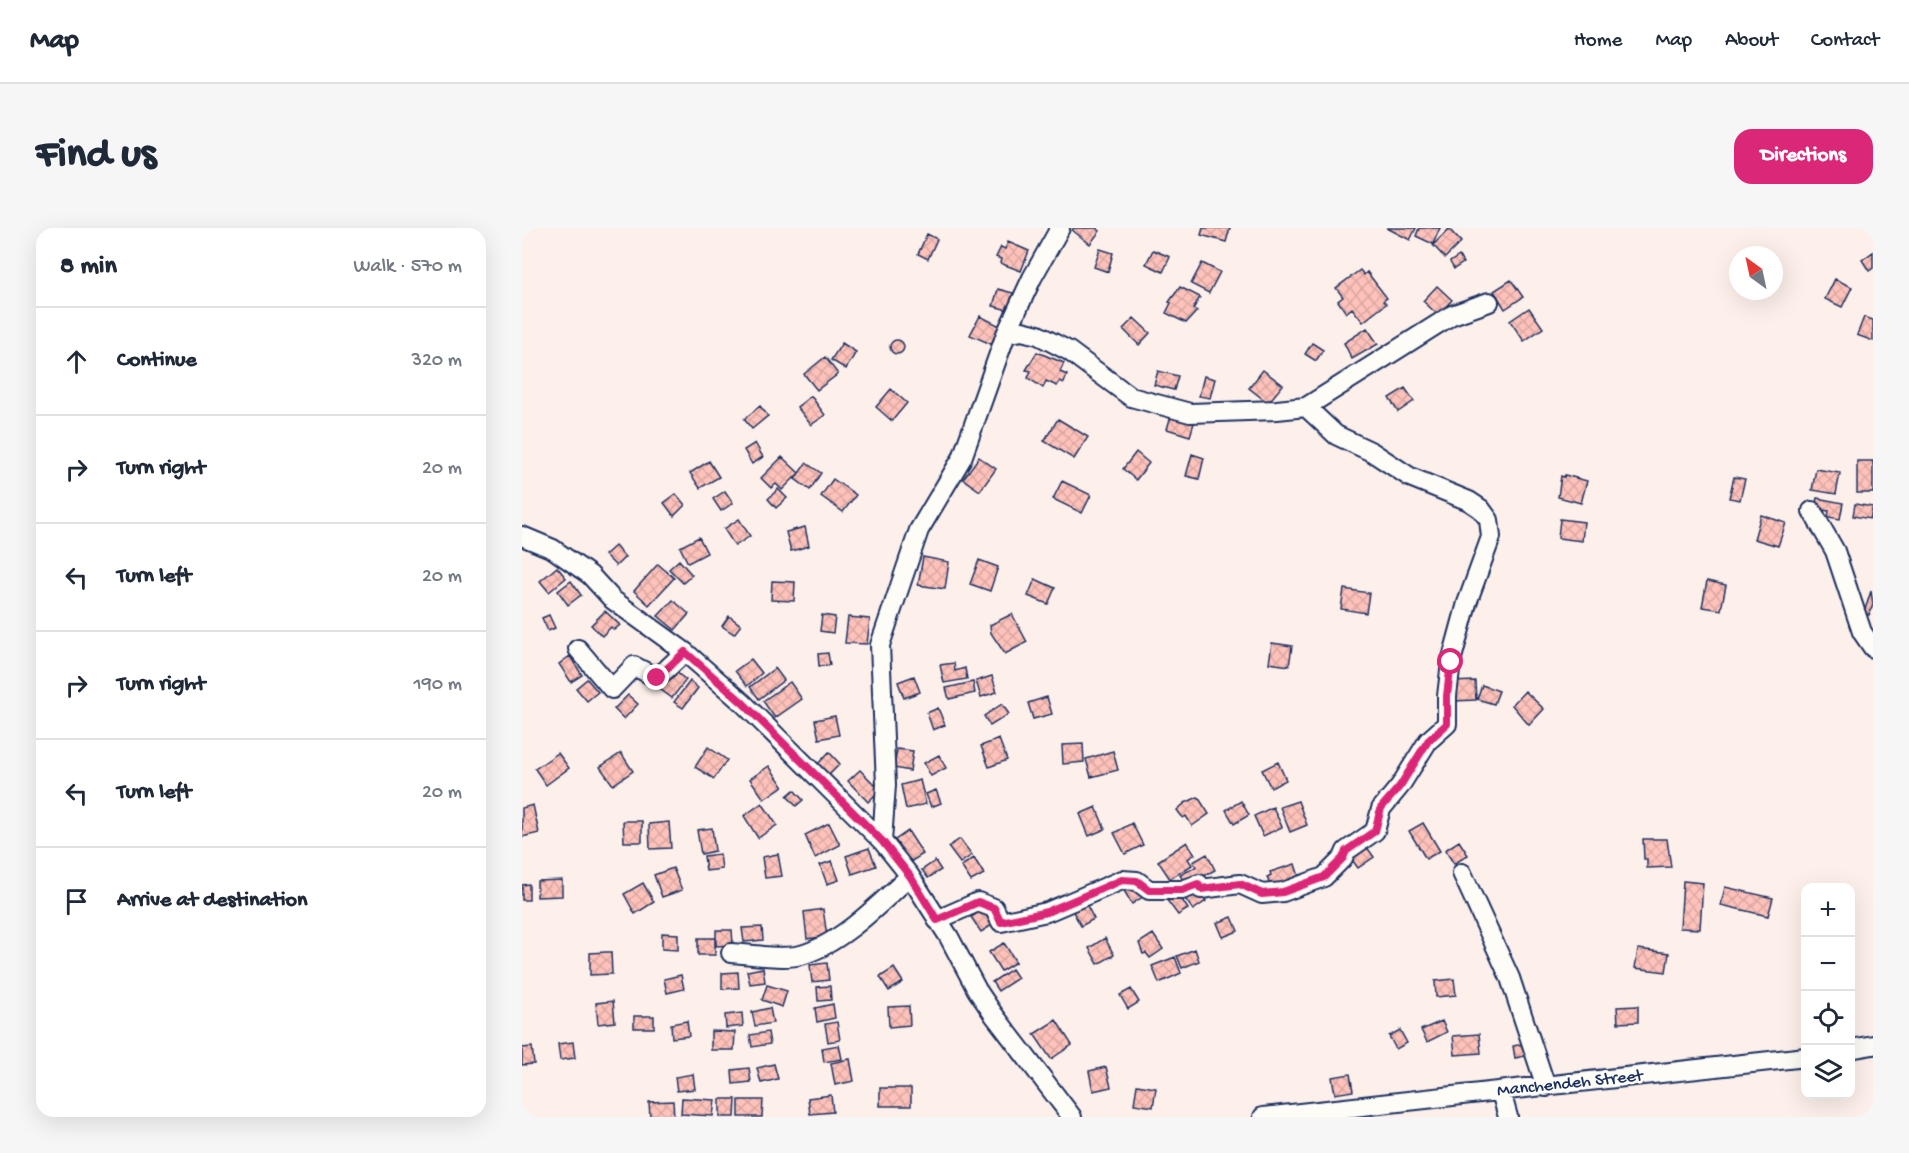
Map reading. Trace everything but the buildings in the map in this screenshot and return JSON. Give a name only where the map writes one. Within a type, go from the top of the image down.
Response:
[{"type":"street","points":[[882,841],[886,785],[880,645],[919,530],[962,458],[1006,334],[1032,278],[1060,228]]},
{"type":"street","points":[[1006,334],[1022,332],[1038,335],[1070,351],[1131,397],[1191,413],[1306,406],[1452,315],[1489,302]]},
{"type":"street","points":[[937,920],[978,902],[994,908],[1001,922],[1027,918],[1105,889],[1122,880],[1137,881],[1149,890],[1182,890],[1198,884],[1201,889],[1211,890],[1240,884],[1262,894],[1283,892],[1324,877],[1343,858],[1346,851],[1375,831],[1381,808],[1400,786],[1428,741],[1447,724],[1447,696],[1451,662],[1467,603],[1491,537],[1489,520],[1481,509],[1469,501],[1410,477],[1372,452],[1336,435],[1306,406]]},
{"type":"street","points":[[1812,511],[1835,550],[1862,632],[1873,648]]},
{"type":"street","points":[[522,536],[554,549],[590,575],[613,600],[685,652],[743,703],[882,841],[910,876],[949,937],[988,1007],[1072,1117]]},
{"type":"street","points":[[578,649],[612,689],[634,666],[657,678],[685,652]]},
{"type":"street","points":[[1462,873],[1510,978],[1546,1087]]},
{"type":"street","points":[[731,953],[799,956],[814,950],[863,919],[910,876]]},
{"type":"street","points":[[1855,1048],[1873,1045]]},
{"type":"street","name":"Manchendeh Street","points":[[1263,1117],[1801,1058]]},
{"type":"street","points":[[1501,1092],[1508,1117]]},
{"type":"route","points":[[657,678],[685,652],[743,703],[882,841],[910,876],[937,920],[978,902],[994,908],[1001,922],[1047,912],[1122,880],[1137,881],[1149,890],[1157,888],[1182,890],[1198,884],[1201,889],[1211,890],[1240,884],[1262,894],[1283,892],[1324,877],[1334,869],[1346,851],[1375,831],[1381,808],[1400,786],[1428,741],[1447,724],[1447,696],[1451,662]]}]
